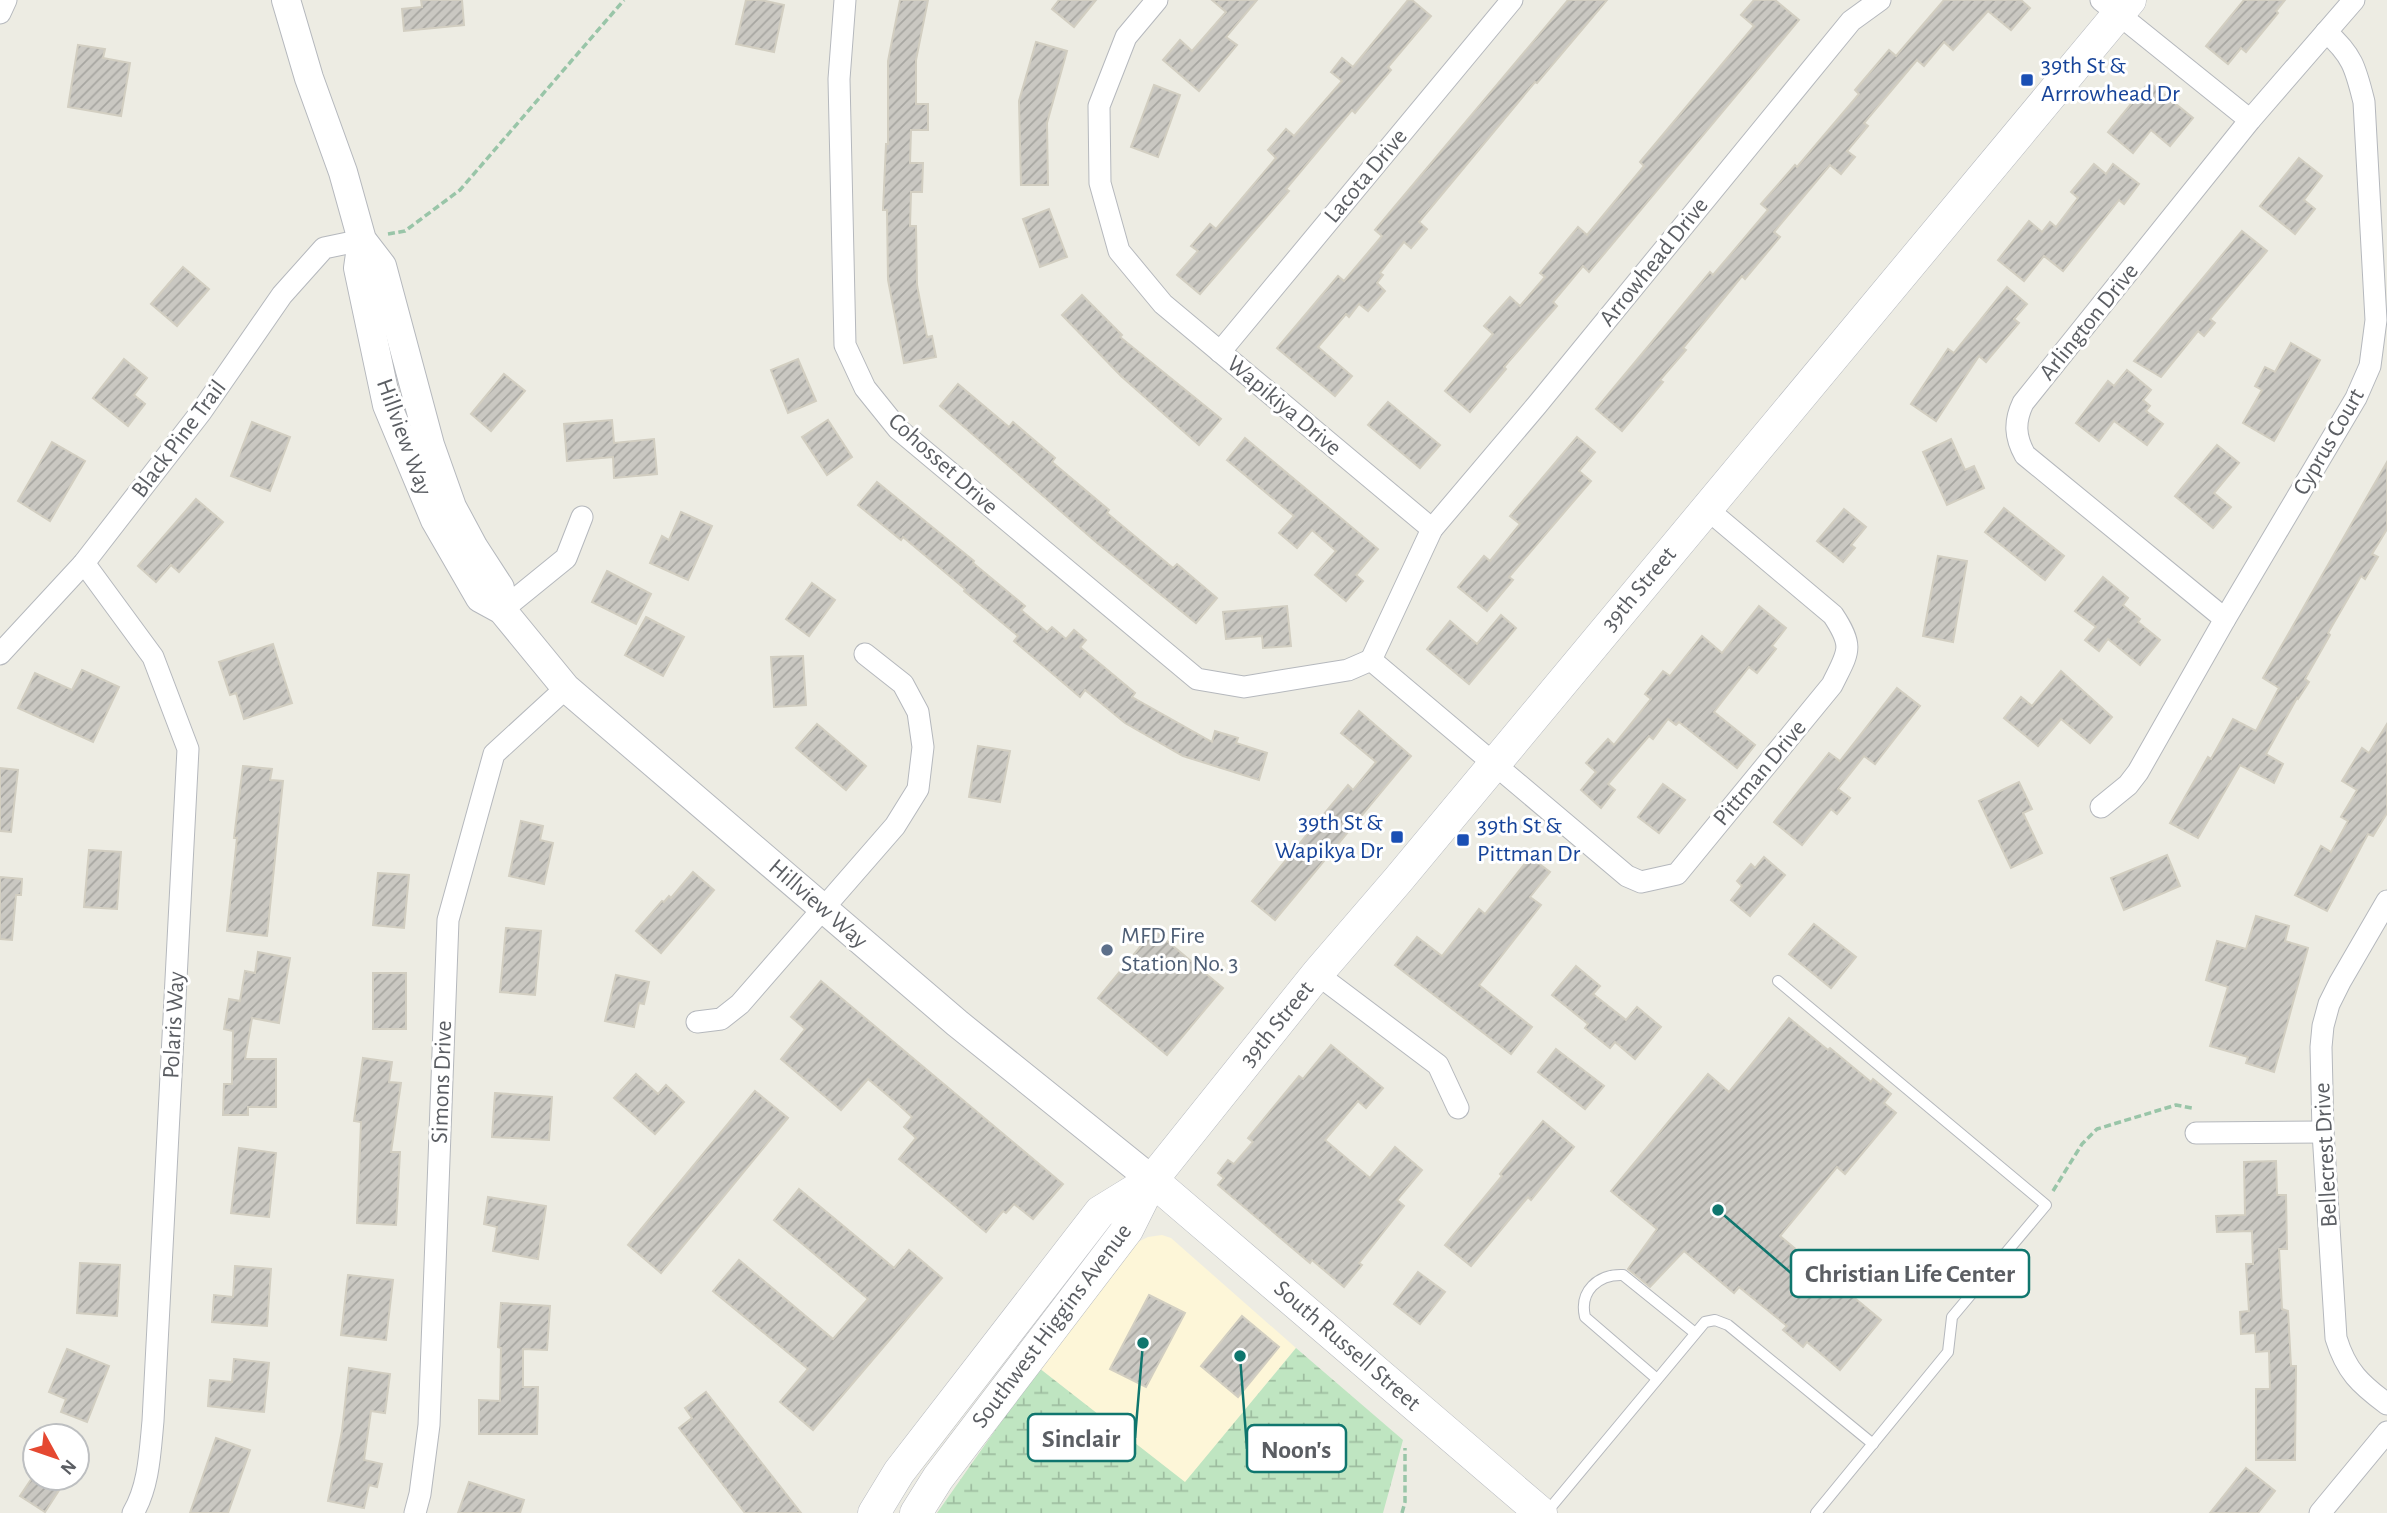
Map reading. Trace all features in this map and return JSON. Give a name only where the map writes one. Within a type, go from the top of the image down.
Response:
[{"type":"main road","name":"39th Street","points":[[1152,1180],[1317,974],[1707,509],[2117,5]]},
{"type":"main road","name":"Southwest Higgins Avenue","points":[[874,1513],[899,1472],[1100,1212],[1152,1180]]},
{"type":"main road","name":"Southwest Higgins Avenue","points":[[916,1513],[938,1478],[1127,1230],[1152,1180]]},
{"type":"main road","name":"South Russell Street","points":[[1152,1180],[1544,1513]]},
{"type":"main road","name":"Southwest Higgins Avenue","points":[[891,1513],[898,1494],[899,1472]]},
{"type":"street","points":[[0,13],[6,0]]},
{"type":"street","name":"Hillview Way","points":[[286,0],[309,78],[343,172],[362,240],[358,268],[387,405],[435,520],[480,598],[502,610],[566,688],[957,1023],[1152,1180]]},
{"type":"street","name":"Cohosset Drive","points":[[845,0],[839,79],[845,345],[865,388],[898,429],[1197,679],[1244,688],[1348,670],[1371,660]]},
{"type":"street","name":"Wapikiya Drive","points":[[1157,0],[1126,37],[1099,106],[1100,183],[1119,251],[1163,304],[1432,529]]},
{"type":"street","name":"Lacota Drive","points":[[1220,352],[1512,0]]},
{"type":"street","name":"Arrowhead Drive","points":[[1432,529],[1537,405],[1851,21],[1880,0]]},
{"type":"street","name":"Arlington Drive","points":[[2225,619],[2033,462],[2021,447],[2016,425],[2023,404],[2250,120],[2354,0]]},
{"type":"street","points":[[2117,5],[2250,120]]},
{"type":"street","name":"Cyprus Court","points":[[2101,807],[2128,785],[2138,772],[2356,398],[2370,366],[2376,320],[2364,102],[2351,59],[2326,32]]},
{"type":"street","name":"Black Pine Trail","points":[[0,654],[84,563],[201,412],[282,295],[324,248],[362,240]]},
{"type":"street","name":"Pittman Drive","points":[[1494,762],[1627,876],[1641,882],[1677,874],[1832,685],[1848,652],[1844,631],[1833,615],[1707,509]]},
{"type":"street","points":[[502,610],[566,558],[582,517]]},
{"type":"street","points":[[1432,529],[1371,660],[1494,762]]},
{"type":"street","name":"Polaris Way","points":[[84,563],[153,657],[188,749],[153,1421],[147,1477],[139,1504],[133,1513]]},
{"type":"street","points":[[697,1022],[721,1019],[740,1004],[894,826],[918,789],[923,747],[918,712],[903,684],[865,654]]},
{"type":"street","name":"Simons Drive","points":[[415,1513],[421,1494],[429,1425],[448,920],[494,754],[566,688]]},
{"type":"street","name":"Bellecrest Drive","points":[[2387,901],[2329,1004],[2321,1046],[2323,1132],[2336,1338],[2346,1365],[2356,1379],[2387,1404]]},
{"type":"street","points":[[1317,974],[1438,1065],[1458,1108]]},
{"type":"street","points":[[2196,1133],[2323,1132]]},
{"type":"street","points":[[2320,1513],[2387,1432]]},
{"type":"lane","points":[[1778,981],[2046,1205],[1952,1317],[1948,1352],[1816,1513]]},
{"type":"lane","points":[[1657,1380],[1585,1317],[1583,1308],[1586,1294],[1594,1283],[1613,1274],[1623,1275],[1695,1333]]},
{"type":"lane","points":[[1544,1513],[1705,1322],[1715,1320],[1728,1325],[1873,1444]]},
{"type":"path","points":[[362,240],[405,231],[460,190],[624,0]]},
{"type":"path","points":[[2046,1205],[2082,1144],[2096,1129],[2176,1105],[2192,1108]]},
{"type":"path","points":[[1849,1275],[1871,1250]]},
{"type":"path","points":[[1402,1513],[1405,1502],[1405,1448]]},
{"type":"shaded area","points":[[1162,1235],[1171,1238],[1296,1348],[1185,1483],[1039,1368],[1134,1244],[1148,1237]]},
{"type":"green space","points":[[1296,1348],[1403,1440],[1383,1513],[937,1513],[1039,1368],[1185,1482]]},
{"type":"building","points":[[421,0],[462,0],[464,25],[404,31],[402,9],[422,7]]},
{"type":"building","points":[[746,0],[784,5],[774,52],[736,44]]},
{"type":"building","points":[[900,0],[928,0],[916,60],[916,104],[928,104],[928,130],[911,130],[910,163],[923,163],[922,192],[911,192],[910,226],[916,226],[917,285],[927,337],[932,336],[936,357],[904,363],[888,280],[887,210],[883,210],[888,144],[888,61]]},
{"type":"building","points":[[1059,0],[1096,0],[1074,27],[1052,9]]},
{"type":"building","points":[[1212,0],[1257,0],[1226,37],[1237,45],[1199,91],[1163,60],[1180,40],[1192,51],[1226,12]]},
{"type":"building","points":[[1408,0],[1412,0],[1431,16],[1388,67],[1391,70],[1355,113],[1352,110],[1286,189],[1289,191],[1200,294],[1177,275],[1198,251],[1191,246],[1210,224],[1216,229],[1276,158],[1268,150],[1286,129],[1294,136],[1342,81],[1331,72],[1342,58],[1353,67]]},
{"type":"building","points":[[1568,0],[1607,0],[1419,222],[1427,229],[1411,248],[1404,242],[1380,273],[1383,275],[1377,283],[1385,291],[1368,311],[1359,304],[1349,317],[1346,314],[1318,347],[1352,376],[1335,396],[1277,348],[1338,276],[1344,281],[1382,236],[1375,230]]},
{"type":"building","points":[[1754,0],[1775,0],[1799,20],[1589,272],[1583,266],[1553,302],[1557,306],[1504,367],[1506,369],[1470,412],[1445,391],[1493,334],[1484,326],[1510,297],[1520,306],[1545,277],[1540,273],[1578,227],[1587,235],[1644,166],[1640,162],[1754,26],[1741,15]]},
{"type":"building","points":[[1944,0],[2021,0],[2030,8],[2011,30],[1988,11],[1953,50],[1944,42],[1924,66],[1917,60],[1864,123],[1868,126],[1847,151],[1855,157],[1841,174],[1830,165],[1774,232],[1780,237],[1745,279],[1742,276],[1683,348],[1686,350],[1660,380],[1663,382],[1622,431],[1596,409],[1710,272],[1713,275],[1768,210],[1761,204],[1795,165],[1797,167],[1859,94],[1855,90],[1889,50],[1896,56]]},
{"type":"building","points":[[2244,0],[2285,0],[2276,11],[2278,13],[2246,52],[2241,48],[2228,64],[2206,46]]},
{"type":"building","points":[[1036,42],[1067,51],[1047,123],[1048,185],[1021,185],[1019,101]]},
{"type":"building","points":[[78,45],[105,49],[103,58],[130,63],[121,116],[68,107]]},
{"type":"building","points":[[2149,82],[2193,118],[2170,146],[2151,130],[2133,153],[2108,132]]},
{"type":"building","points":[[1154,85],[1180,95],[1158,157],[1131,147]]},
{"type":"building","points":[[2299,158],[2322,176],[2304,200],[2315,209],[2295,234],[2260,206]]},
{"type":"building","points":[[2094,164],[2106,174],[2113,164],[2139,184],[2124,204],[2119,200],[2063,271],[2044,256],[2024,281],[1998,260],[2029,221],[2042,232],[2050,222],[2056,227],[2078,198],[2071,192]]},
{"type":"building","points":[[1049,209],[1067,257],[1040,267],[1023,219]]},
{"type":"building","points":[[2242,231],[2267,251],[2210,319],[2215,323],[2204,336],[2198,331],[2161,377],[2134,361]]},
{"type":"building","points":[[183,267],[209,289],[177,326],[151,304]]},
{"type":"building","points":[[2007,287],[2027,304],[2014,319],[2019,323],[1986,362],[1979,356],[1936,421],[1911,404],[1948,349],[1954,353]]},
{"type":"building","points":[[1082,295],[1122,335],[1120,337],[1221,419],[1199,445],[1121,376],[1062,315]]},
{"type":"building","points":[[2291,343],[2320,360],[2274,441],[2243,423],[2262,390],[2255,386],[2265,367],[2275,372]]},
{"type":"building","points":[[124,359],[147,378],[134,395],[145,404],[128,426],[93,398]]},
{"type":"building","points":[[798,359],[816,401],[788,413],[771,370]]},
{"type":"building","points":[[2127,370],[2151,390],[2143,400],[2150,406],[2146,411],[2163,424],[2147,445],[2114,421],[2099,441],[2076,423],[2108,381],[2114,386]]},
{"type":"building","points":[[504,374],[525,391],[491,431],[471,414]]},
{"type":"building","points":[[958,384],[1009,427],[1013,422],[1055,458],[1052,462],[1109,510],[1107,513],[1173,568],[1177,564],[1217,598],[1196,623],[1096,542],[940,406]]},
{"type":"building","points":[[1388,402],[1440,445],[1420,468],[1368,425]]},
{"type":"building","points":[[612,420],[614,443],[654,439],[657,474],[614,478],[613,457],[567,461],[564,424]]},
{"type":"building","points":[[828,420],[852,457],[827,475],[802,437]]},
{"type":"building","points":[[252,422],[290,437],[270,491],[231,476]]},
{"type":"building","points":[[1577,437],[1595,452],[1579,471],[1591,481],[1509,577],[1513,580],[1487,611],[1458,587],[1484,556],[1490,561],[1520,524],[1510,516]]},
{"type":"building","points":[[1245,438],[1378,549],[1356,575],[1363,581],[1346,601],[1315,575],[1336,551],[1312,530],[1297,548],[1279,533],[1294,516],[1227,460]]},
{"type":"building","points":[[1951,439],[1965,470],[1974,466],[1984,488],[1947,505],[1923,452]]},
{"type":"building","points":[[52,442],[85,461],[50,521],[18,501]]},
{"type":"building","points":[[2217,445],[2239,463],[2214,493],[2231,507],[2213,528],[2175,496]]},
{"type":"building","points":[[2387,462],[2387,529],[2372,554],[2378,557],[2365,579],[2361,576],[2328,633],[2330,635],[2305,679],[2309,682],[2266,754],[2283,764],[2274,783],[2240,765],[2198,838],[2170,823],[2233,719],[2256,731],[2279,688],[2263,678]]},
{"type":"building","points":[[877,482],[1025,606],[1021,610],[1047,632],[1052,627],[1066,639],[1074,630],[1086,640],[1080,647],[1135,693],[1132,697],[1212,742],[1215,731],[1238,738],[1236,743],[1267,753],[1259,780],[1183,756],[1125,723],[1085,690],[1080,697],[1014,641],[1018,636],[964,591],[965,589],[903,537],[901,540],[858,505]]},
{"type":"building","points":[[196,499],[223,522],[179,572],[171,565],[156,582],[138,566]]},
{"type":"building","points":[[2004,508],[2064,556],[2045,580],[1985,532]]},
{"type":"building","points":[[1844,509],[1866,527],[1851,545],[1855,548],[1843,562],[1817,541]]},
{"type":"building","points":[[681,512],[712,526],[688,580],[650,563],[662,536],[669,540]]},
{"type":"building","points":[[1938,556],[1967,561],[1953,642],[1923,636]]},
{"type":"building","points":[[607,571],[651,594],[636,624],[592,602]]},
{"type":"building","points":[[2103,577],[2128,598],[2123,605],[2160,640],[2140,665],[2108,639],[2099,651],[2085,640],[2096,627],[2075,611]]},
{"type":"building","points":[[812,583],[835,600],[809,636],[786,619]]},
{"type":"building","points":[[1287,606],[1291,646],[1263,648],[1262,636],[1226,639],[1223,612]]},
{"type":"building","points":[[1759,606],[1786,628],[1772,646],[1776,649],[1757,673],[1749,667],[1714,712],[1755,745],[1737,768],[1679,722],[1676,725],[1668,719],[1653,739],[1649,736],[1608,784],[1615,790],[1601,808],[1581,790],[1596,772],[1586,763],[1608,739],[1614,745],[1651,699],[1645,694],[1663,671],[1670,676],[1702,636],[1722,653]]},
{"type":"building","points":[[1501,615],[1516,628],[1469,684],[1427,649],[1450,621],[1477,644]]},
{"type":"building","points":[[646,617],[684,637],[663,676],[625,655]]},
{"type":"building","points":[[273,644],[292,703],[244,719],[236,693],[230,695],[219,662]]},
{"type":"building","points":[[803,656],[806,705],[774,707],[771,657]]},
{"type":"building","points":[[82,670],[119,687],[93,742],[18,708],[35,673],[72,690]]},
{"type":"building","points":[[2061,671],[2112,717],[2090,743],[2061,719],[2038,746],[2004,718],[2021,697],[2032,706]]},
{"type":"building","points":[[1897,688],[1920,706],[1875,764],[1864,756],[1838,789],[1850,798],[1837,814],[1831,809],[1802,845],[1774,822],[1829,753],[1840,761]]},
{"type":"building","points":[[1359,711],[1411,756],[1275,920],[1252,901],[1348,785],[1353,790],[1376,762],[1341,733]]},
{"type":"building","points":[[817,724],[866,766],[846,790],[796,748]]},
{"type":"building","points":[[2387,724],[2387,813],[2373,836],[2368,834],[2327,911],[2295,895],[2321,846],[2331,852],[2348,821],[2341,817],[2357,790],[2342,781],[2362,748],[2369,753]]},
{"type":"building","points":[[978,746],[1010,751],[1000,802],[969,797]]},
{"type":"building","points":[[243,766],[272,769],[270,780],[283,781],[267,936],[227,931]]},
{"type":"building","points":[[0,768],[18,770],[11,832],[0,831]]},
{"type":"building","points":[[2019,782],[2032,809],[2023,813],[2042,853],[2011,868],[1979,801]]},
{"type":"building","points":[[1663,784],[1685,800],[1659,833],[1638,817]]},
{"type":"building","points":[[521,821],[543,826],[540,840],[553,843],[544,884],[509,876]]},
{"type":"building","points":[[89,850],[121,852],[117,909],[84,907]]},
{"type":"building","points":[[2167,855],[2180,886],[2124,910],[2111,878]]},
{"type":"building","points":[[1530,857],[1550,872],[1530,897],[1541,905],[1479,985],[1532,1027],[1511,1054],[1395,965],[1417,937],[1442,956],[1479,909],[1485,914]]},
{"type":"building","points":[[1764,857],[1785,875],[1750,916],[1731,900],[1742,886],[1737,881],[1751,864],[1755,868]]},
{"type":"building","points":[[693,872],[714,890],[661,953],[636,931],[662,901],[669,896],[671,898]]},
{"type":"building","points":[[378,873],[409,875],[404,928],[373,925]]},
{"type":"building","points":[[0,877],[22,879],[21,895],[16,895],[12,940],[0,939]]},
{"type":"building","points":[[2256,916],[2289,926],[2285,941],[2308,948],[2274,1072],[2246,1063],[2248,1057],[2210,1046],[2228,987],[2206,980],[2217,941],[2246,949]]},
{"type":"building","points":[[1814,924],[1856,957],[1831,988],[1789,954]]},
{"type":"building","points":[[506,928],[541,931],[535,995],[500,992]]},
{"type":"building","points":[[1154,930],[1223,988],[1167,1055],[1098,998]]},
{"type":"building","points":[[258,952],[290,958],[279,1023],[252,1018],[245,1059],[276,1059],[276,1107],[248,1107],[248,1115],[223,1115],[224,1084],[232,1084],[233,1031],[224,1029],[229,999],[240,1001],[245,971],[255,973]]},
{"type":"building","points":[[1576,966],[1600,986],[1593,994],[1626,1020],[1637,1007],[1661,1027],[1635,1059],[1615,1042],[1610,1048],[1585,1028],[1588,1024],[1552,995]]},
{"type":"building","points":[[373,973],[406,973],[406,1029],[373,1029]]},
{"type":"building","points":[[616,975],[649,982],[644,1004],[639,1003],[634,1027],[605,1021]]},
{"type":"building","points":[[821,981],[1063,1184],[1033,1219],[1014,1204],[1006,1213],[1003,1211],[986,1232],[899,1159],[916,1138],[904,1127],[912,1117],[899,1105],[868,1079],[841,1110],[781,1059],[805,1029],[791,1017]]},
{"type":"building","points":[[1789,1018],[1828,1050],[1830,1048],[1871,1082],[1873,1079],[1891,1094],[1884,1103],[1896,1113],[1845,1174],[1837,1167],[1780,1236],[1881,1320],[1840,1370],[1807,1342],[1803,1347],[1783,1330],[1787,1326],[1739,1287],[1734,1293],[1684,1251],[1650,1287],[1628,1269],[1657,1229],[1611,1191],[1708,1074],[1729,1092]]},
{"type":"building","points":[[1331,1045],[1383,1088],[1366,1108],[1358,1101],[1325,1140],[1370,1178],[1395,1147],[1422,1170],[1397,1200],[1404,1206],[1359,1263],[1362,1265],[1344,1287],[1312,1260],[1310,1263],[1218,1185],[1224,1178],[1218,1173],[1228,1160],[1234,1164],[1253,1142],[1248,1138],[1299,1076],[1303,1079]]},
{"type":"building","points":[[1556,1049],[1604,1086],[1585,1109],[1538,1072]]},
{"type":"building","points":[[363,1058],[392,1062],[389,1082],[401,1083],[391,1152],[400,1152],[396,1225],[357,1223],[361,1122],[354,1121]]},
{"type":"building","points":[[636,1074],[658,1094],[666,1085],[684,1102],[655,1134],[614,1098]]},
{"type":"building","points":[[755,1091],[788,1118],[661,1273],[628,1245]]},
{"type":"building","points":[[495,1093],[552,1097],[549,1140],[492,1137]]},
{"type":"building","points":[[1543,1121],[1574,1147],[1531,1200],[1528,1197],[1471,1266],[1445,1245]]},
{"type":"building","points":[[239,1148],[276,1153],[269,1217],[231,1213]]},
{"type":"building","points":[[2276,1161],[2277,1195],[2286,1195],[2287,1249],[2279,1249],[2282,1309],[2288,1311],[2291,1366],[2296,1366],[2295,1460],[2256,1460],[2256,1389],[2270,1389],[2269,1351],[2256,1352],[2255,1333],[2241,1334],[2240,1312],[2249,1311],[2246,1264],[2253,1264],[2252,1231],[2217,1232],[2216,1216],[2245,1215],[2244,1162]]},
{"type":"building","points":[[799,1189],[894,1268],[909,1250],[942,1278],[813,1430],[780,1402],[808,1369],[713,1291],[739,1260],[833,1339],[868,1299],[774,1220]]},
{"type":"building","points":[[488,1197],[546,1206],[538,1259],[493,1251],[497,1227],[484,1224]]},
{"type":"building","points":[[80,1263],[120,1265],[117,1316],[77,1313]]},
{"type":"building","points":[[235,1266],[271,1269],[267,1326],[212,1322],[214,1295],[233,1297]]},
{"type":"building","points":[[1418,1272],[1445,1292],[1420,1324],[1394,1304]]},
{"type":"building","points":[[348,1275],[393,1280],[386,1340],[341,1335]]},
{"type":"building","points":[[1149,1295],[1185,1313],[1146,1387],[1110,1369]]},
{"type":"building","points":[[501,1303],[550,1306],[547,1350],[523,1349],[523,1387],[538,1387],[537,1434],[479,1434],[479,1400],[500,1401],[501,1348],[498,1347]]},
{"type":"building","points":[[1242,1316],[1279,1347],[1238,1397],[1201,1366]]},
{"type":"building","points":[[67,1349],[109,1366],[87,1422],[61,1412],[66,1399],[49,1392]]},
{"type":"building","points":[[234,1359],[269,1363],[264,1412],[208,1406],[210,1380],[232,1382]]},
{"type":"building","points":[[349,1368],[390,1374],[385,1413],[371,1411],[364,1460],[382,1464],[377,1487],[369,1485],[364,1508],[328,1501],[342,1431]]},
{"type":"building","points":[[706,1392],[801,1513],[745,1513],[679,1428],[692,1418],[685,1408]]},
{"type":"building","points":[[216,1438],[250,1450],[228,1513],[190,1513]]},
{"type":"building","points":[[2246,1468],[2275,1491],[2258,1513],[2210,1513]]},
{"type":"building","points":[[469,1482],[524,1500],[520,1513],[458,1513]]},
{"type":"building","points":[[23,1492],[58,1492],[45,1512],[20,1496]]},
{"type":"place","name":"39th St & Arrrowhead Dr","points":[[2027,80]]},
{"type":"place","name":"39th St & Wapikya Dr","points":[[1397,837]]},
{"type":"place","name":"39th St & Pittman Dr","points":[[1463,840]]},
{"type":"place","name":"MFD Fire Station No. 3","points":[[1107,950]]},
{"type":"place","name":"Christian Life Center","points":[[1718,1210]]},
{"type":"place","name":"Sinclair","points":[[1143,1343]]},
{"type":"place","name":"Noon's","points":[[1240,1356]]}]
